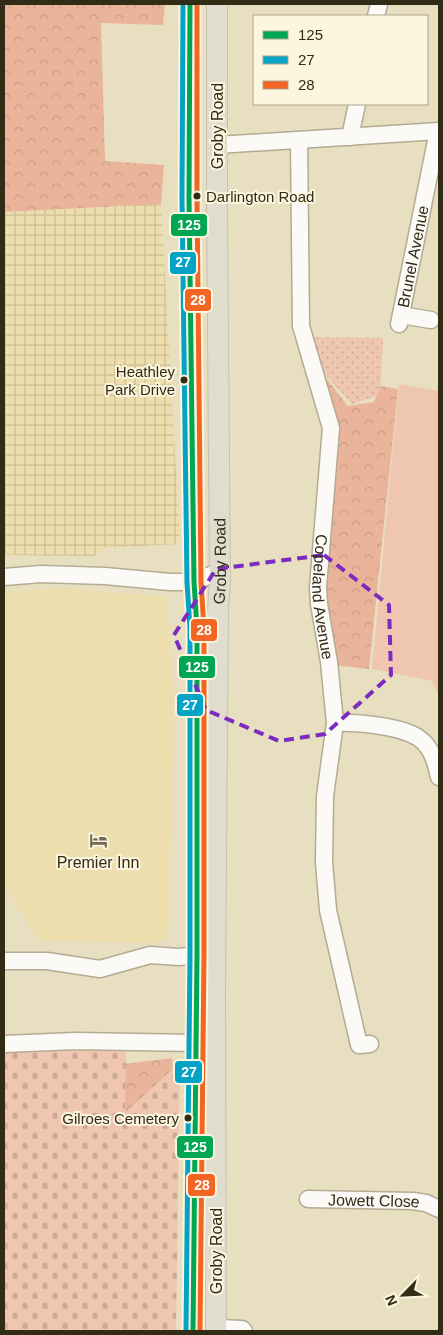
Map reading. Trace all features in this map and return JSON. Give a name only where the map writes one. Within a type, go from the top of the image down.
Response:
[{"type":"main road","name":"Groby Road","points":[[190,4],[188,189],[194,582],[197,628],[197,955],[193,1331]]},
{"type":"main road","name":"Groby Road","points":[[216,1330],[215,991],[220,571],[217,4]]},
{"type":"street","points":[[350,137],[357,105]]},
{"type":"street","points":[[217,145],[439,131]]},
{"type":"street","name":"Brunel Avenue","points":[[431,320],[400,319],[439,131]]},
{"type":"street","name":"Copeland Avenue","points":[[299,140],[301,326],[331,428],[318,591],[329,662],[335,723],[325,796],[324,862],[328,910],[359,1045],[370,1044]]},
{"type":"street","points":[[4,577],[41,574],[194,582],[220,571]]},
{"type":"street","points":[[335,723],[352,722],[372,725],[414,735],[421,739],[429,748],[437,764],[439,777]]},
{"type":"street","points":[[4,961],[47,961],[100,968],[150,955],[179,957],[197,955]]},
{"type":"street","points":[[4,1044],[75,1041],[196,1043]]},
{"type":"street","name":"Jowett Close","points":[[308,1199],[413,1201],[426,1203],[439,1209]]},
{"type":"street","name":"Groby Road","points":[[216,1330],[242,1329],[244,1331]]},
{"type":"highlighted area","points":[[324,555],[389,605],[391,675],[325,734],[279,741],[206,710],[174,635],[216,569]]},
{"type":"shaded area","points":[[161,204],[180,544],[104,548],[94,556],[4,555],[4,212]]},
{"type":"shaded area","points":[[64,588],[166,597],[174,704],[168,936],[159,943],[38,940],[4,884],[4,592]]},
{"type":"green space","points":[[4,4],[165,4],[163,25],[101,23],[105,161],[164,165],[161,204],[4,212]]},
{"type":"green space","points":[[304,337],[383,338],[380,395],[352,404],[311,359]]},
{"type":"green space","points":[[311,359],[348,406],[374,402],[381,386],[398,389],[369,669],[333,665],[319,604],[331,431]]},
{"type":"green space","points":[[399,384],[439,391],[439,695],[432,681],[372,669]]},
{"type":"green space","name":"Gilroes Cemetery","points":[[126,1049],[125,1113],[180,1062],[176,1331],[4,1331],[4,1052]]},
{"type":"green space","points":[[172,1058],[174,1093],[99,1166],[99,1067]]},
{"type":"transit line","name":"27","points":[[183,4],[182,197],[187,582],[190,628],[190,955],[186,1331]]},
{"type":"transit line","name":"125","points":[[190,4],[189,197],[194,582],[197,628],[197,955],[193,1331]]},
{"type":"transit line","name":"28","points":[[197,4],[201,582],[204,628],[204,955],[200,1331]]},
{"type":"place","name":"Darlington Road","points":[[197,196]]},
{"type":"place","name":"Heathley Park Drive","points":[[184,380]]},
{"type":"place","name":"Premier Inn","points":[[98,841]]},
{"type":"place","name":"Gilroes Cemetery","points":[[188,1118]]}]
